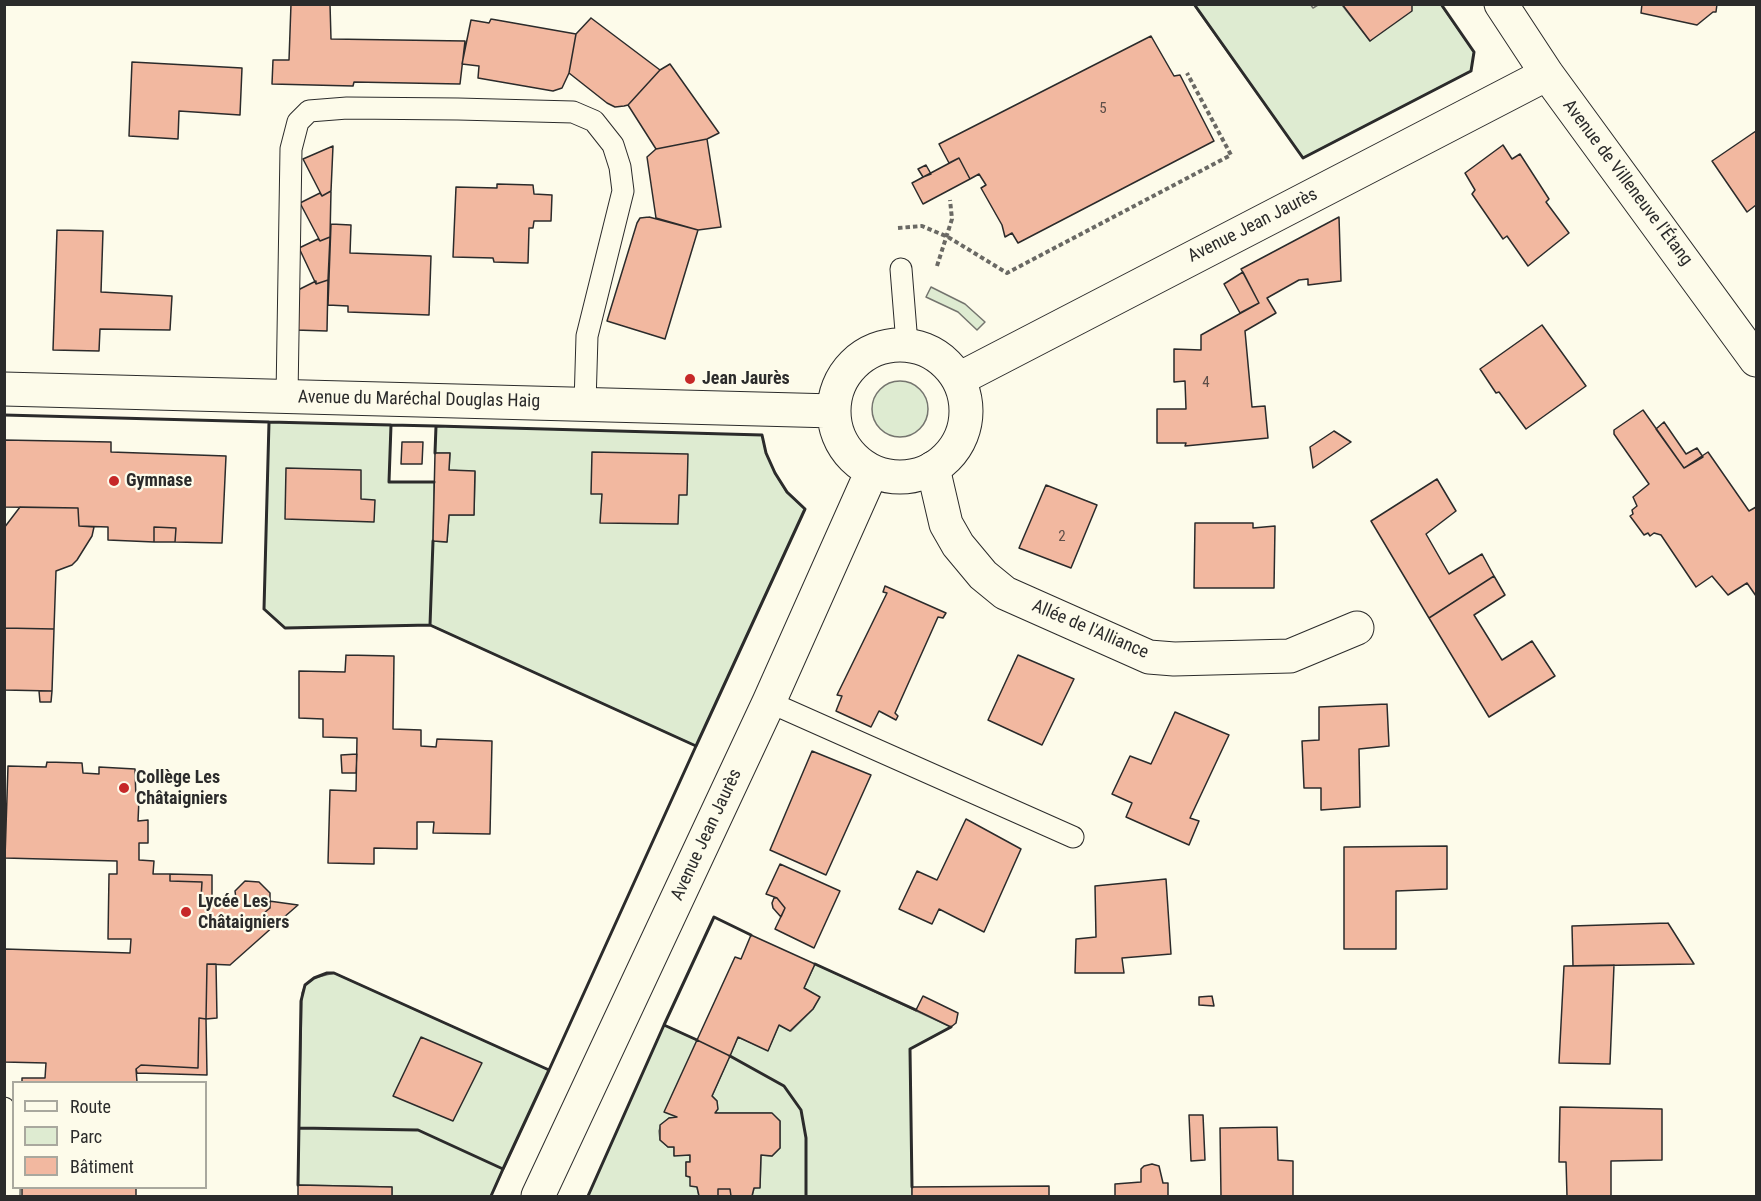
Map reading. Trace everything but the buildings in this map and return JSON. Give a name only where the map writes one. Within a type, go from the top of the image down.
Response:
[{"type":"street","name":"Avenue de Villeneuve l'Étang","points":[[1501,4],[1547,74],[1743,317],[1756,360]]},
{"type":"street","name":"Avenue Jean Jaurès","points":[[959,379],[1547,74]]},
{"type":"street","points":[[907,344],[928,350],[946,362],[959,379],[965,395],[967,412],[964,429],[958,445],[947,459],[933,468],[913,476],[892,477],[872,471],[856,460],[844,446],[836,429],[834,411],[837,389],[848,369],[864,355],[885,346],[907,344]]},
{"type":"street","name":"Avenue du Maréchal Douglas Haig","points":[[4,389],[834,411]]},
{"type":"street","name":"Allée de l'Alliance","points":[[933,468],[946,524],[958,545],[983,575],[1005,593],[1149,657],[1174,659],[1290,656],[1357,628]]},
{"type":"street","name":"Avenue Jean Jaurès","points":[[538,1197],[769,702],[872,471]]},
{"type":"lane","points":[[287,396],[291,149],[298,123],[309,111],[347,108],[573,112],[594,121],[613,145],[620,166],[623,191],[587,336],[585,404]]},
{"type":"lane","points":[[901,269],[907,344]]},
{"type":"lane","points":[[769,702],[1073,837]]},
{"type":"lane","points":[[4,1108],[10,1119],[9,1197]]},
{"type":"path","points":[[898,228],[922,226],[948,237],[1007,273],[1231,155],[1187,73]]},
{"type":"path","points":[[934,275],[952,219],[950,200]]},
{"type":"green space","points":[[1310,4],[1313,8],[1318,5],[1342,5],[1370,41],[1412,5],[1441,5],[1474,52],[1471,71],[1303,158],[1194,5]]},
{"type":"green space","points":[[931,287],[965,304],[985,322],[977,330],[958,312],[926,297]]},
{"type":"green space","points":[[900,381],[911,383],[920,389],[926,398],[928,409],[926,420],[920,429],[911,435],[900,437],[889,435],[880,429],[874,420],[872,409],[874,398],[880,389],[889,383]]},
{"type":"green space","points":[[269,422],[391,425],[389,482],[434,482],[433,541],[447,542],[449,515],[474,515],[475,472],[449,470],[450,453],[435,453],[436,426],[762,435],[766,453],[775,473],[787,493],[805,509],[696,746],[430,625],[285,628],[264,609]]},
{"type":"green space","points":[[815,964],[951,1027],[910,1049],[912,1196],[752,1196],[754,1188],[760,1187],[761,1155],[772,1156],[780,1148],[780,1121],[771,1113],[715,1113],[717,1101],[712,1096],[738,1037],[768,1050],[779,1025],[791,1031],[813,1009],[819,997],[804,988]]},
{"type":"green space","points":[[334,973],[549,1070],[491,1196],[392,1196],[392,1187],[298,1185],[302,993],[305,985],[314,978]]},
{"type":"green space","points":[[664,1025],[697,1040],[677,1117],[669,1118],[661,1125],[659,1131],[660,1140],[668,1147],[674,1147],[674,1155],[690,1155],[690,1162],[686,1162],[686,1176],[690,1177],[697,1187],[699,1196],[588,1196]]},
{"type":"wall","points":[[1194,4],[1303,158],[1471,71],[1474,52],[1441,4]]},
{"type":"wall","points":[[4,415],[269,422]]},
{"type":"wall","points":[[391,425],[269,422],[264,609],[285,628],[430,625]]},
{"type":"wall","points":[[434,482],[389,482],[391,425],[436,426]]},
{"type":"wall","points":[[435,453],[436,426],[762,435],[766,453],[775,473],[787,492],[805,509],[696,746]]},
{"type":"wall","points":[[433,541],[430,625],[696,746],[549,1070]]},
{"type":"wall","points":[[664,1025],[714,917],[751,935]]},
{"type":"wall","points":[[815,964],[916,1010]]},
{"type":"wall","points":[[298,1185],[301,1001],[305,985],[314,978],[327,973],[334,973],[549,1070],[503,1169]]},
{"type":"wall","points":[[588,1196],[664,1025],[697,1040]]},
{"type":"wall","points":[[912,1187],[910,1049],[951,1027]]},
{"type":"wall","points":[[730,1056],[784,1086],[801,1110],[806,1138],[806,1196]]},
{"type":"wall","points":[[299,1128],[418,1130],[503,1169],[491,1196]]},
{"type":"place","name":"Jean Jaurès","points":[[690,379]]},
{"type":"place","name":"Gymnase","points":[[114,481]]},
{"type":"place","name":"Collège Les Châtaigniers","points":[[124,788]]},
{"type":"place","name":"Lycée Les Châtaigniers","points":[[186,912]]}]
